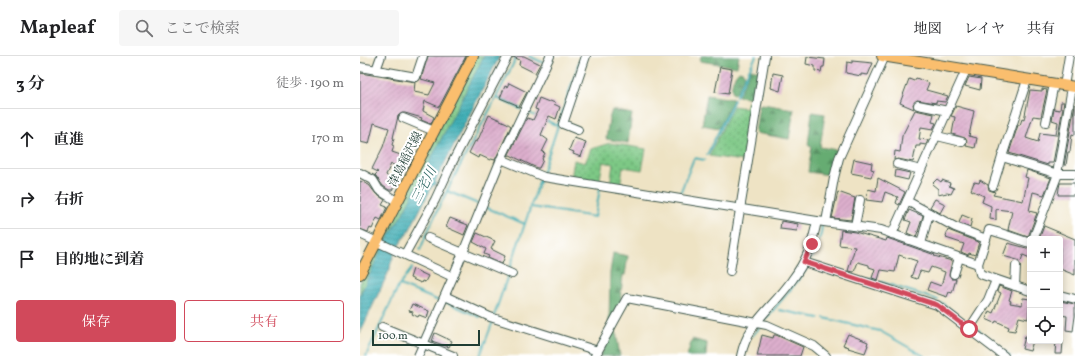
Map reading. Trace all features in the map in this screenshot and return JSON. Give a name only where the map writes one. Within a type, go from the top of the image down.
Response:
[{"type":"main road","name":"津島稲沢線","points":[[360,274],[473,56]]},
{"type":"main road","points":[[884,56],[1066,86]]},
{"type":"street","points":[[376,70],[381,56]]},
{"type":"street","points":[[360,67],[416,77],[423,56]]},
{"type":"street","points":[[404,253],[435,200],[508,56]]},
{"type":"street","points":[[418,356],[445,296],[501,159],[550,56]]},
{"type":"street","points":[[578,130],[563,124],[586,56]]},
{"type":"street","points":[[730,270],[764,56]]},
{"type":"street","points":[[741,356],[747,337],[755,323],[792,281],[804,262],[822,222],[839,158],[884,56]]},
{"type":"street","points":[[1034,236],[1057,174],[1072,110],[1066,86],[1069,56]]},
{"type":"street","points":[[892,234],[966,70]]},
{"type":"street","points":[[993,186],[1027,80]]},
{"type":"street","points":[[1046,122],[1066,86]]},
{"type":"street","points":[[918,105],[948,111]]},
{"type":"street","points":[[403,118],[434,131]]},
{"type":"street","points":[[937,136],[962,142]]},
{"type":"street","points":[[1002,157],[1057,174],[1075,174]]},
{"type":"street","points":[[501,159],[541,176],[822,222],[881,230],[978,264]]},
{"type":"street","points":[[897,164],[921,170]]},
{"type":"street","points":[[360,173],[373,180],[380,190],[398,202]]},
{"type":"street","points":[[855,226],[860,200]]},
{"type":"street","points":[[907,201],[955,227],[986,239]]},
{"type":"street","points":[[921,244],[929,213]]},
{"type":"street","points":[[1027,242],[989,230],[978,264],[980,274],[1027,290]]},
{"type":"street","points":[[360,234],[404,253],[453,277]]},
{"type":"street","points":[[428,238],[509,272]]},
{"type":"street","points":[[954,274],[959,258]]},
{"type":"street","points":[[804,262],[937,305],[1004,356]]},
{"type":"street","points":[[1016,266],[1016,286]]},
{"type":"street","points":[[969,329],[988,300],[996,280]]},
{"type":"street","points":[[445,296],[493,318],[596,354],[627,298],[767,325],[814,346],[826,356]]},
{"type":"street","points":[[1063,297],[1075,299]]},
{"type":"street","points":[[382,327],[453,356]]},
{"type":"street","points":[[812,356],[814,346]]},
{"type":"green space","points":[[476,56],[484,56],[403,213],[385,242],[382,240]]},
{"type":"green space","points":[[701,56],[739,56],[737,67],[700,61]]},
{"type":"green space","points":[[751,69],[760,71],[756,96],[753,98],[738,96]]},
{"type":"green space","points":[[739,71],[743,72],[745,75],[736,93],[733,94],[733,82]]},
{"type":"green space","points":[[707,95],[733,99],[719,128],[702,125]]},
{"type":"green space","points":[[747,102],[754,105],[745,160],[743,161],[709,156],[733,106],[746,108]]},
{"type":"green space","points":[[762,104],[794,109],[789,139],[755,133],[759,105]]},
{"type":"green space","points":[[612,110],[632,114],[628,143],[606,139]]},
{"type":"green space","points":[[812,112],[825,114],[820,147],[838,150],[831,166],[830,175],[808,172],[812,146],[808,145]]},
{"type":"green space","points":[[610,143],[646,149],[642,170],[623,167],[620,187],[610,185],[613,164],[603,162],[599,184],[571,179],[574,160],[585,163],[591,149]]},
{"type":"green space","points":[[378,246],[382,248],[360,295],[360,283]]},
{"type":"green space","points":[[613,253],[628,256],[625,275],[623,275],[621,301],[609,323],[610,273]]},
{"type":"green space","points":[[615,326],[620,356],[600,356]]},
{"type":"green space","points":[[692,339],[707,343],[706,356],[687,356]]},
{"type":"water","name":"三宅川","points":[[484,56],[500,56],[435,182],[437,183],[435,186],[433,185],[408,233],[396,250],[390,265],[390,269],[360,333],[360,295],[382,248],[403,213]]},
{"type":"building","points":[[428,56],[466,56],[439,107],[425,101],[423,111],[434,117],[431,124],[421,120],[422,118],[405,113],[398,116],[393,138],[392,145],[394,146],[392,152],[412,159],[407,170],[391,164],[386,175],[396,184],[392,190],[389,190],[383,186],[375,175],[378,172],[372,169],[383,147],[389,128],[374,123],[369,144],[360,142],[360,73],[415,82],[414,92],[429,95],[435,83],[421,79]]},
{"type":"building","points":[[513,56],[524,56],[540,64],[535,73],[519,65],[520,60]]},
{"type":"building","points":[[807,57],[825,59],[824,67],[822,67],[821,72],[815,71],[815,66],[806,64]]},
{"type":"building","points":[[852,61],[873,63],[868,75],[861,74],[861,76],[846,73],[847,62],[852,63]]},
{"type":"building","points":[[720,67],[732,69],[728,94],[715,92]]},
{"type":"building","points":[[773,73],[783,75],[780,91],[771,88]]},
{"type":"building","points":[[969,77],[981,79],[980,90],[965,86]]},
{"type":"building","points":[[916,78],[929,83],[926,90],[948,96],[945,102],[936,101],[936,103],[917,100],[913,104],[914,109],[900,103],[909,79],[914,81]]},
{"type":"building","points":[[509,83],[527,92],[519,107],[500,98],[505,86],[507,87]]},
{"type":"building","points":[[1042,89],[1047,90],[1041,117],[1033,116],[1026,138],[1038,142],[1040,133],[1056,135],[1058,122],[1052,120],[1054,109],[1060,110],[1061,102],[1064,102],[1053,163],[1048,163],[1048,165],[1009,153],[1018,125],[1020,125],[1022,119],[1024,120],[1030,90],[1042,91]]},
{"type":"building","points":[[539,98],[555,103],[554,104],[560,107],[556,119],[549,116],[541,135],[548,140],[542,152],[545,153],[542,159],[543,160],[539,168],[537,168],[510,155],[508,156],[527,118],[533,120],[538,110],[535,109]]},
{"type":"building","points":[[1075,104],[1075,135],[1072,134],[1070,152],[1068,152],[1066,165],[1064,165]]},
{"type":"building","points":[[956,106],[974,111],[969,136],[977,138],[975,148],[966,146],[967,141],[965,138],[952,134],[955,117],[951,116]]},
{"type":"building","points":[[915,110],[934,114],[932,122],[936,123],[933,129],[921,127],[919,139],[928,140],[926,145],[920,144],[920,146],[916,146],[913,162],[898,159],[894,160],[895,151],[900,152],[902,136]]},
{"type":"building","points":[[489,115],[511,126],[495,160],[490,160],[479,155],[478,158],[469,153],[475,141],[477,142]]},
{"type":"building","points":[[574,138],[586,142],[581,157],[573,154],[574,152],[569,150]]},
{"type":"building","points":[[854,159],[872,163],[871,169],[874,170],[871,177],[851,173]]},
{"type":"building","points":[[896,170],[910,173],[908,180],[895,177]]},
{"type":"building","points":[[1027,170],[1051,178],[1044,195],[1033,192],[1029,211],[1037,213],[1027,237],[1008,230],[1012,211],[996,209],[996,220],[990,219],[991,206],[982,202],[984,196],[971,190],[974,182],[979,183],[980,180],[988,185],[989,190],[995,192],[993,195],[1023,201],[1028,178],[1025,177]]},
{"type":"building","points":[[878,178],[905,192],[899,205],[896,203],[898,197],[885,192],[882,202],[866,200],[868,189],[876,191]]},
{"type":"building","points":[[937,179],[941,182],[942,180],[950,183],[949,186],[954,188],[951,194],[947,193],[938,195],[938,189],[932,184]]},
{"type":"building","points":[[360,181],[369,185],[376,194],[385,200],[382,205],[387,207],[381,220],[377,218],[372,229],[370,228],[368,232],[360,229]]},
{"type":"building","points":[[1060,183],[1075,183],[1075,195],[1058,195]]},
{"type":"building","points":[[838,192],[855,198],[851,220],[832,218]]},
{"type":"building","points":[[935,199],[945,204],[940,213],[930,207]]},
{"type":"building","points":[[909,210],[923,216],[916,237],[907,233],[911,222],[905,220]]},
{"type":"building","points":[[962,215],[972,219],[970,227],[959,223]]},
{"type":"building","points":[[450,218],[468,225],[464,235],[446,227]]},
{"type":"building","points":[[781,221],[798,224],[797,231],[780,229]]},
{"type":"building","points":[[1044,226],[1075,239],[1075,275],[1063,270],[1063,236],[1040,236]]},
{"type":"building","points":[[841,230],[855,232],[886,241],[887,238],[935,255],[934,256],[952,261],[949,275],[952,279],[956,279],[952,293],[949,292],[947,297],[927,290],[930,282],[941,286],[945,272],[931,267],[928,273],[920,271],[917,279],[911,277],[917,261],[899,255],[895,272],[881,270],[878,280],[872,278],[875,269],[869,267],[869,265],[858,262],[854,272],[848,271],[855,247],[839,245]]},
{"type":"building","points":[[948,230],[979,242],[975,255],[969,253],[968,255],[961,252],[964,244],[946,238]]},
{"type":"building","points":[[477,233],[495,241],[491,249],[505,256],[502,264],[488,258],[489,256],[484,254],[486,249],[473,242]]},
{"type":"building","points":[[1008,243],[1027,248],[1027,257],[1023,255],[1021,261],[1003,256]]},
{"type":"building","points":[[413,269],[428,276],[425,282],[422,281],[421,283],[410,278]]},
{"type":"building","points":[[999,286],[1012,291],[1009,300],[1011,301],[1010,303],[1022,305],[1023,298],[1027,299],[1027,319],[1019,317],[1015,331],[1008,330],[1009,327],[996,321],[995,323],[986,319],[989,311],[993,313],[1001,293],[997,291]]},
{"type":"building","points":[[1063,302],[1075,304],[1073,331],[1066,330],[1067,316],[1063,315]]},
{"type":"building","points":[[412,304],[429,311],[427,318],[419,315],[418,317],[412,314],[413,312],[409,311]]},
{"type":"building","points":[[435,333],[452,341],[449,347],[432,341]]},
{"type":"building","points":[[848,334],[868,342],[865,353],[843,345]]},
{"type":"building","points":[[762,335],[773,338],[774,335],[776,335],[803,347],[800,356],[757,356]]},
{"type":"building","points":[[1025,336],[1027,336],[1027,344],[1032,344],[1030,351],[1022,349]]},
{"type":"building","points":[[1056,344],[1063,344],[1062,354],[1055,354]]},
{"type":"waterway","points":[[420,250],[454,176],[517,56]]},
{"type":"waterway","points":[[529,56],[544,63]]},
{"type":"waterway","points":[[542,174],[581,56]]},
{"type":"waterway","points":[[736,96],[756,56]]},
{"type":"waterway","points":[[497,98],[521,109]]},
{"type":"waterway","points":[[707,155],[734,100]]},
{"type":"waterway","points":[[528,112],[537,117]]},
{"type":"waterway","points":[[545,120],[558,126]]},
{"type":"waterway","points":[[679,196],[694,158],[705,160]]},
{"type":"waterway","points":[[509,271],[540,179]]},
{"type":"waterway","points":[[531,207],[595,217],[600,188]]},
{"type":"waterway","points":[[447,191],[478,204]]},
{"type":"waterway","points":[[485,207],[525,224]]},
{"type":"waterway","points":[[812,258],[821,234],[822,224]]},
{"type":"waterway","points":[[366,356],[398,287],[412,268]]},
{"type":"waterway","points":[[764,321],[806,269]]},
{"type":"waterway","points":[[494,316],[508,275]]},
{"type":"waterway","points":[[868,278],[876,281]]},
{"type":"waterway","points":[[881,282],[938,300]]},
{"type":"waterway","points":[[400,285],[439,301]]},
{"type":"waterway","points":[[446,302],[480,317]]},
{"type":"waterway","points":[[942,303],[968,323]]},
{"type":"waterway","points":[[779,310],[819,318]]},
{"type":"waterway","points":[[824,318],[880,331],[924,356]]},
{"type":"waterway","points":[[480,356],[493,321]]},
{"type":"waterway","points":[[752,336],[759,328]]},
{"type":"waterway","points":[[977,329],[1010,356]]},
{"type":"route","points":[[812,244],[804,262],[937,305],[969,329]]}]
